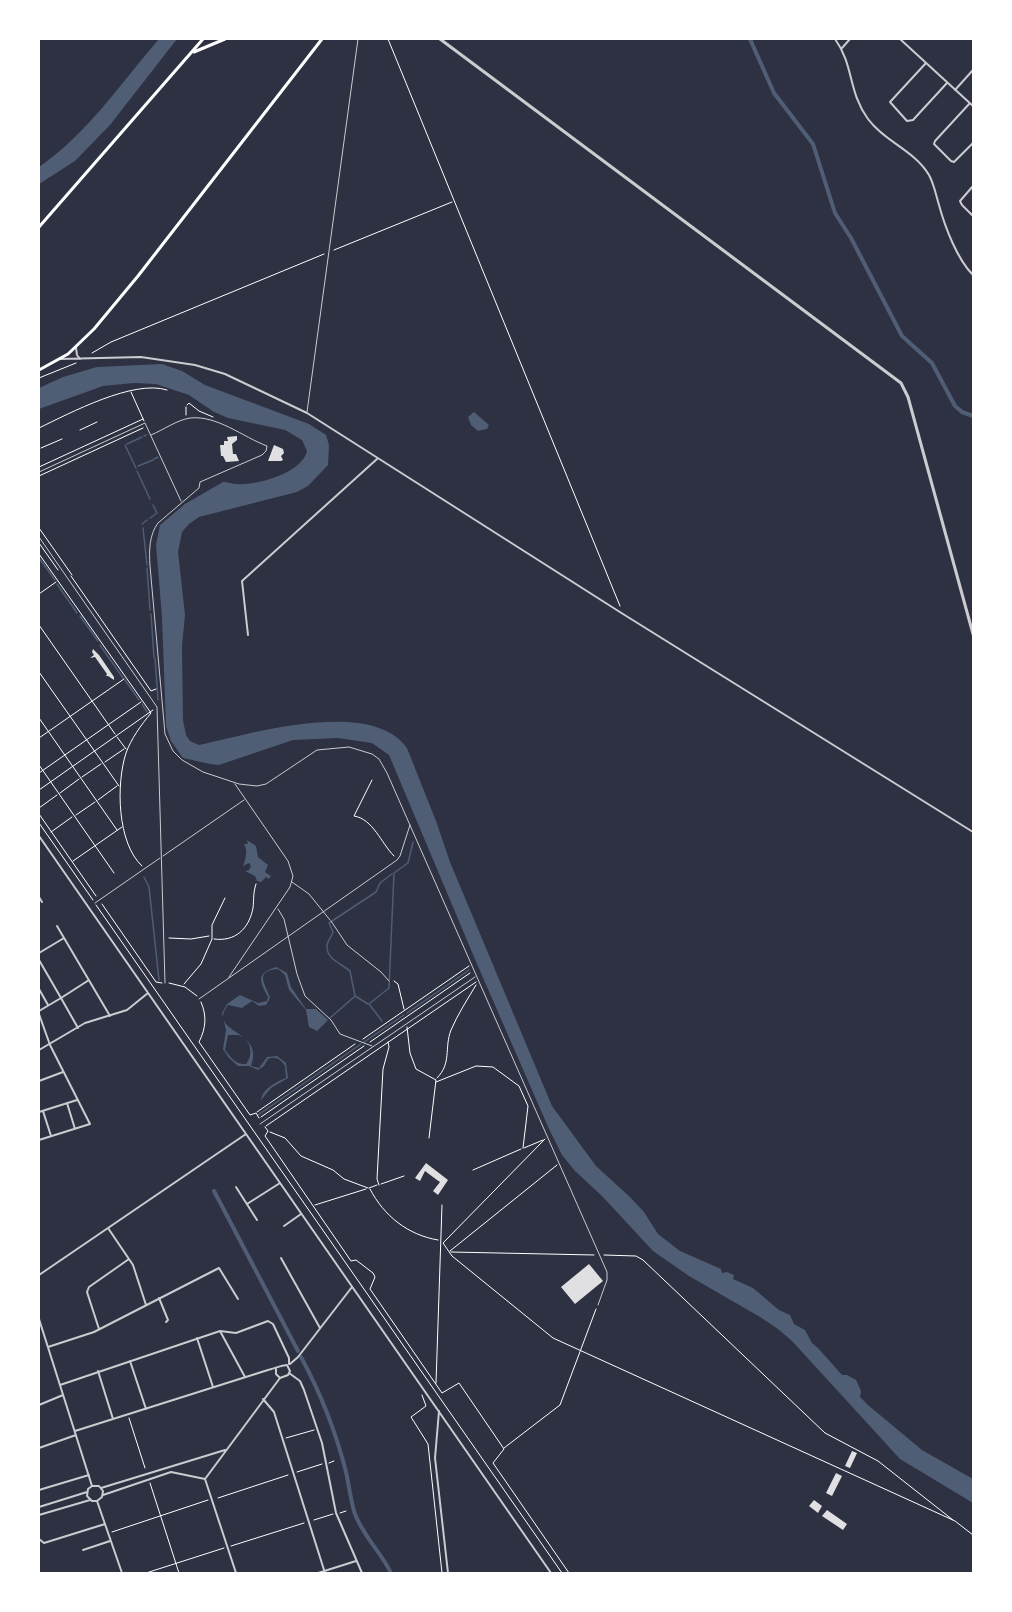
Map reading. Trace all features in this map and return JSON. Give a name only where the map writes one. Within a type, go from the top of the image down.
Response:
[{"type":"main road","points":[[39,227],[203,39]]},
{"type":"main road","points":[[191,53],[225,39]]},
{"type":"main road","points":[[39,370],[76,348],[94,328],[138,276],[322,39]]},
{"type":"street","points":[[440,39],[901,383],[908,397],[973,634]]},
{"type":"street","points":[[835,39],[842,48],[847,61],[854,93],[861,109],[877,130],[910,154],[929,175],[956,250],[973,275]]},
{"type":"street","points":[[842,48],[850,39]]},
{"type":"street","points":[[900,39],[973,106]]},
{"type":"street","points":[[926,63],[890,102],[907,121],[914,120],[947,83]]},
{"type":"street","points":[[955,90],[973,70]]},
{"type":"street","points":[[969,103],[934,144],[954,162],[973,143]]},
{"type":"street","points":[[973,186],[960,201],[973,216]]},
{"type":"street","points":[[76,348],[81,360]]},
{"type":"street","points":[[60,359],[141,357],[202,367],[225,374],[307,413],[623,614],[973,832]]},
{"type":"street","points":[[248,635],[242,581],[378,459]]},
{"type":"street","points":[[39,836],[551,1573]]},
{"type":"street","points":[[39,897],[42,902]]},
{"type":"street","points":[[57,926],[110,1016]]},
{"type":"street","points":[[39,954],[64,938]]},
{"type":"street","points":[[39,960],[78,1028]]},
{"type":"street","points":[[39,1140],[90,1124],[50,1045],[39,1013],[89,980]]},
{"type":"street","points":[[39,989],[49,1006]]},
{"type":"street","points":[[39,1050],[78,1028],[132,1007],[148,993]]},
{"type":"street","points":[[39,1081],[63,1072]]},
{"type":"street","points":[[51,1136],[41,1112],[77,1100]]},
{"type":"street","points":[[67,1103],[75,1128]]},
{"type":"street","points":[[39,1275],[246,1134]]},
{"type":"street","points":[[247,1204],[280,1183]]},
{"type":"street","points":[[236,1187],[257,1220]]},
{"type":"street","points":[[284,1226],[301,1214]]},
{"type":"street","points":[[108,1228],[136,1271],[146,1305]]},
{"type":"street","points":[[281,1258],[320,1328]]},
{"type":"street","points":[[99,1329],[87,1292],[89,1287],[129,1259]]},
{"type":"street","points":[[48,1347],[84,1336],[219,1268],[238,1299]]},
{"type":"street","points":[[39,1448],[113,1419],[288,1365],[298,1357],[352,1287]]},
{"type":"street","points":[[159,1298],[168,1320],[166,1322]]},
{"type":"street","points":[[39,1319],[92,1486]]},
{"type":"street","points":[[60,1385],[220,1331],[236,1333],[271,1321],[289,1358],[289,1373]]},
{"type":"street","points":[[220,1331],[245,1377]]},
{"type":"street","points":[[39,1336],[44,1335]]},
{"type":"street","points":[[197,1338],[213,1388]]},
{"type":"street","points":[[130,1361],[146,1409]]},
{"type":"street","points":[[276,1369],[276,1374],[280,1378]]},
{"type":"street","points":[[98,1371],[113,1419]]},
{"type":"street","points":[[205,1479],[263,1399],[280,1378],[289,1373]]},
{"type":"street","points":[[289,1373],[303,1385],[326,1463],[336,1513],[362,1573]]},
{"type":"street","points":[[39,1405],[63,1395]]},
{"type":"street","points":[[263,1399],[274,1412],[325,1572]]},
{"type":"street","points":[[439,1411],[435,1458],[448,1573]]},
{"type":"street","points":[[92,1486],[101,1488],[225,1450]]},
{"type":"street","points":[[97,1501],[103,1495],[171,1472],[205,1479]]},
{"type":"street","points":[[39,1490],[89,1474]]},
{"type":"street","points":[[205,1479],[236,1573]]},
{"type":"street","points":[[39,1507],[87,1491],[92,1486]]},
{"type":"street","points":[[101,1488],[103,1495]]},
{"type":"street","points":[[87,1491],[90,1500]]},
{"type":"street","points":[[39,1515],[90,1500],[97,1501]]},
{"type":"street","points":[[97,1501],[122,1573]]},
{"type":"street","points":[[39,1539],[44,1543],[105,1524]]},
{"type":"street","points":[[83,1550],[110,1541]]},
{"type":"street","points":[[318,1573],[357,1561]]},
{"type":"lane","points":[[307,413],[358,39]]},
{"type":"lane","points":[[150,435],[185,420],[204,419],[267,446],[266,451],[200,482],[199,488],[155,528],[149,554],[165,734],[173,751],[185,763],[200,771],[248,786],[263,785],[317,750],[339,747],[357,748],[372,754],[381,762],[599,1255],[607,1277],[598,1305]]},
{"type":"lane","points":[[39,472],[145,423],[182,502]]},
{"type":"lane","points":[[39,537],[156,705],[165,983]]},
{"type":"lane","points":[[228,979],[292,882],[290,864],[234,782]]},
{"type":"lane","points":[[95,903],[245,799]]},
{"type":"lane","points":[[199,999],[398,859],[410,825]]},
{"type":"lane","points":[[292,882],[309,894],[347,945],[390,981]]},
{"type":"lane","points":[[276,907],[283,917],[305,996],[328,1017],[340,1034],[373,1047]]},
{"type":"lane","points":[[261,1124],[476,976]]},
{"type":"path","points":[[388,39],[623,614]]},
{"type":"path","points":[[92,353],[111,342],[454,201]]},
{"type":"path","points":[[39,378],[81,360]]},
{"type":"path","points":[[39,428],[102,398],[152,386],[166,390]]},
{"type":"path","points":[[131,392],[145,423]]},
{"type":"path","points":[[185,401],[187,405],[185,420]]},
{"type":"path","points":[[187,405],[189,403],[199,411],[218,420],[220,424]]},
{"type":"path","points":[[39,467],[143,418]]},
{"type":"path","points":[[80,430],[97,422]]},
{"type":"path","points":[[39,476],[146,426]]},
{"type":"path","points":[[41,448],[62,438]]},
{"type":"path","points":[[39,528],[151,691],[156,690]]},
{"type":"path","points":[[39,554],[151,713]]},
{"type":"path","points":[[39,594],[58,581]]},
{"type":"path","points":[[39,625],[127,751]]},
{"type":"path","points":[[39,672],[119,786]]},
{"type":"path","points":[[39,738],[126,678]]},
{"type":"path","points":[[39,773],[142,701]]},
{"type":"path","points":[[39,790],[155,709]]},
{"type":"path","points":[[144,869],[134,856],[123,825],[119,786],[127,751],[151,713]]},
{"type":"path","points":[[39,718],[117,830]]},
{"type":"path","points":[[39,807],[125,748]]},
{"type":"path","points":[[39,765],[114,873]]},
{"type":"path","points":[[372,780],[354,816],[367,820],[384,846],[398,859]]},
{"type":"path","points":[[51,832],[119,786]]},
{"type":"path","points":[[39,814],[156,982],[182,986],[199,999],[204,1008],[206,1020],[204,1033],[199,1042],[250,1115],[471,965]]},
{"type":"path","points":[[39,823],[562,1573]]},
{"type":"path","points":[[72,861],[123,825]]},
{"type":"path","points":[[212,939],[229,940],[242,932],[253,910],[252,897],[256,884]]},
{"type":"path","points":[[212,939],[210,936],[213,923],[225,898]]},
{"type":"path","points":[[164,937],[180,940],[210,936]]},
{"type":"path","points":[[182,986],[201,964],[212,939]]},
{"type":"path","points":[[265,1127],[478,980]]},
{"type":"path","points":[[429,1138],[436,1081],[445,1070],[451,1031],[465,1000],[478,980]]},
{"type":"path","points":[[390,981],[396,981],[398,984],[407,1023],[410,1053],[416,1069],[436,1081]]},
{"type":"path","points":[[379,1185],[377,1179],[383,1069],[389,1047],[386,1038]]},
{"type":"path","points":[[436,1081],[476,1066],[493,1067],[519,1086],[528,1106],[523,1148]]},
{"type":"path","points":[[255,1113],[268,1131],[285,1138],[301,1156],[333,1170],[344,1179],[369,1188],[382,1207],[398,1223],[419,1235],[440,1240]]},
{"type":"path","points":[[268,1131],[265,1136],[351,1261],[358,1261],[373,1273],[375,1277],[370,1288],[442,1393],[459,1383],[503,1448]]},
{"type":"path","points":[[473,1170],[546,1139]]},
{"type":"path","points":[[546,1139],[443,1243],[449,1251],[548,1335],[955,1521]]},
{"type":"path","points":[[449,1251],[558,1164]]},
{"type":"path","points":[[313,1206],[404,1176]]},
{"type":"path","points":[[436,1384],[442,1205]]},
{"type":"path","points":[[449,1251],[636,1256],[643,1260],[825,1433],[878,1461],[973,1536]]},
{"type":"path","points":[[569,1573],[494,1460],[504,1451],[503,1448],[558,1407],[598,1305]]},
{"type":"path","points":[[420,1388],[426,1406],[411,1417],[428,1444],[442,1573]]},
{"type":"path","points":[[128,1415],[147,1474]]},
{"type":"path","points":[[283,1439],[317,1429]]},
{"type":"path","points":[[108,1533],[205,1500],[334,1461]]},
{"type":"path","points":[[148,1479],[179,1573]]},
{"type":"path","points":[[146,1573],[346,1511]]},
{"type":"water","points":[[159,39],[177,39],[110,125],[75,161],[39,184],[39,167],[73,139],[103,107]]},
{"type":"water","points":[[162,364],[182,371],[205,385],[309,424],[326,435],[329,445],[328,465],[308,486],[297,492],[199,517],[182,532],[178,552],[185,615],[182,646],[183,720],[186,735],[190,741],[199,745],[278,728],[309,723],[339,722],[366,724],[390,733],[407,748],[450,862],[552,1106],[596,1166],[644,1212],[658,1234],[680,1251],[721,1269],[722,1273],[727,1272],[734,1275],[733,1279],[753,1288],[779,1310],[790,1315],[794,1324],[805,1330],[812,1343],[842,1375],[856,1380],[861,1391],[860,1397],[868,1405],[922,1450],[973,1479],[973,1503],[900,1459],[792,1341],[778,1329],[689,1276],[653,1251],[562,1155],[477,964],[389,755],[372,743],[338,738],[293,740],[219,765],[183,758],[171,741],[166,726],[162,617],[156,545],[160,525],[185,504],[223,482],[256,483],[278,476],[304,459],[307,451],[302,440],[285,430],[228,418],[214,412],[189,395],[156,384],[134,383],[103,386],[39,409],[39,388],[63,377],[97,367]]},
{"type":"water","points":[[474,412],[489,425],[487,429],[478,431],[471,425],[468,417]]},
{"type":"water","points":[[247,840],[256,846],[258,857],[268,865],[265,872],[271,876],[269,879],[266,877],[261,882],[257,881],[255,876],[245,871],[251,866],[249,863],[243,866],[246,855],[244,844],[248,844]]},
{"type":"water","points":[[276,967],[287,973],[291,987],[306,1009],[316,1009],[328,1020],[317,1031],[309,1027],[306,1010],[289,990],[285,975],[278,969],[270,970],[263,976],[270,998],[266,1005],[259,1006],[252,1001],[242,1008],[228,1005],[223,1014],[224,1021],[222,1013],[227,1004],[240,995],[258,1003],[267,1001],[268,997],[261,982],[262,975],[265,972]]},
{"type":"water","points":[[224,1022],[246,1039],[238,1035],[228,1035],[225,1050],[236,1062],[246,1064],[250,1056],[250,1047],[246,1040],[251,1045],[253,1054],[251,1066],[259,1068],[267,1057],[277,1056],[286,1063],[288,1078],[271,1088],[261,1100],[265,1091],[286,1078],[285,1066],[280,1060],[273,1058],[268,1059],[258,1070],[249,1066],[238,1066],[223,1049],[226,1030]]},
{"type":"building","points":[[237,436],[237,440],[232,444],[233,454],[236,454],[239,461],[226,462],[221,456],[220,445],[228,441],[227,437]]},
{"type":"building","points":[[274,445],[283,449],[284,453],[281,456],[283,460],[268,461]]},
{"type":"building","points":[[93,649],[114,680],[106,676],[107,674],[95,657],[90,658],[94,655]]},
{"type":"building","points":[[426,1163],[448,1180],[438,1195],[433,1191],[440,1182],[425,1171],[420,1181],[415,1178]]},
{"type":"building","points":[[589,1264],[603,1281],[575,1304],[561,1287]]},
{"type":"building","points":[[852,1451],[857,1453],[850,1468],[845,1466]]},
{"type":"building","points":[[836,1473],[842,1476],[832,1496],[826,1493]]},
{"type":"building","points":[[814,1500],[822,1506],[818,1513],[809,1506]]},
{"type":"building","points":[[827,1510],[847,1524],[843,1530],[822,1516]]},
{"type":"waterway","points":[[750,39],[774,93],[813,144],[835,213],[851,238],[902,336],[932,363],[955,406],[962,412],[973,416]]},
{"type":"waterway","points":[[127,444],[142,437]]},
{"type":"waterway","points":[[125,445],[136,468]]},
{"type":"waterway","points":[[154,459],[158,457]]},
{"type":"waterway","points":[[138,466],[153,460]]},
{"type":"waterway","points":[[137,471],[150,499]]},
{"type":"waterway","points":[[150,518],[157,513],[153,505]]},
{"type":"waterway","points":[[142,524],[147,520]]},
{"type":"waterway","points":[[143,528],[147,565]]},
{"type":"waterway","points":[[39,558],[55,580]]},
{"type":"waterway","points":[[147,568],[150,610]]},
{"type":"waterway","points":[[57,584],[77,613]]},
{"type":"waterway","points":[[151,614],[154,657]]},
{"type":"waterway","points":[[80,616],[98,641]]},
{"type":"waterway","points":[[100,645],[123,678]]},
{"type":"waterway","points":[[155,658],[158,700]]},
{"type":"waterway","points":[[125,680],[139,700]]},
{"type":"waterway","points":[[142,704],[147,712]]},
{"type":"waterway","points":[[382,1021],[369,1004],[389,988],[394,873],[408,863],[413,842]]},
{"type":"waterway","points":[[368,1004],[355,996],[350,971],[335,961],[327,951],[327,944],[333,932],[329,923],[376,892],[380,883],[392,874]]},
{"type":"waterway","points":[[144,877],[149,887],[159,980]]},
{"type":"waterway","points":[[407,1013],[469,970]]},
{"type":"waterway","points":[[330,1018],[354,997]]},
{"type":"waterway","points":[[364,1042],[404,1015]]},
{"type":"waterway","points":[[258,1115],[361,1044]]},
{"type":"waterway","points":[[214,1191],[298,1351]]},
{"type":"waterway","points":[[301,1357],[321,1397],[337,1440],[355,1514],[391,1573]]}]
